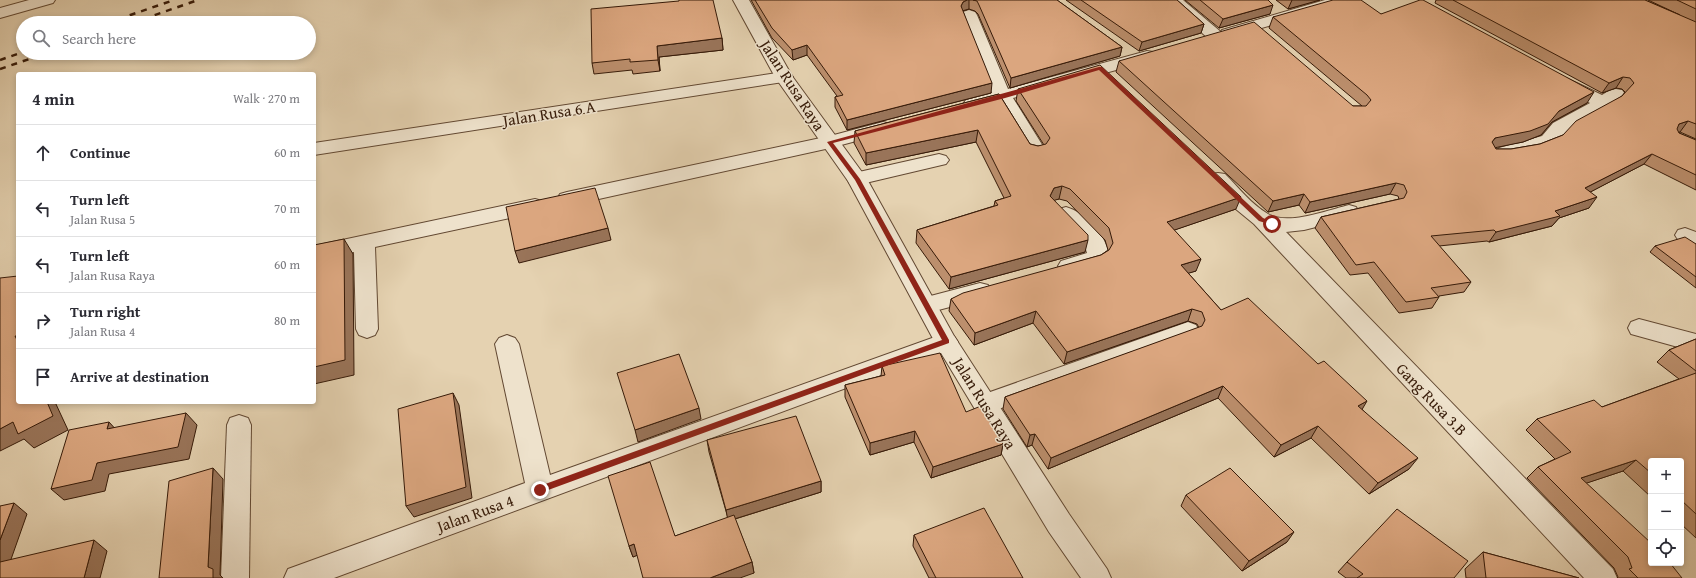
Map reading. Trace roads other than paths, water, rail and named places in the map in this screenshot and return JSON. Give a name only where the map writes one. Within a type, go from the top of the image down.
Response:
[{"type":"street","points":[[0,13],[47,0]]},
{"type":"street","name":"Jalan Rusa Raya","points":[[741,0],[784,77],[857,179],[946,342],[1059,523],[1097,578]]},
{"type":"street","points":[[1173,0],[1216,36]]},
{"type":"street","points":[[1194,43],[1216,36],[1261,31],[1286,17],[1342,0]]},
{"type":"street","points":[[1269,4],[1286,17]]},
{"type":"street","points":[[969,15],[1003,97],[1036,151]]},
{"type":"street","points":[[1118,46],[1137,59]]},
{"type":"street","points":[[959,108],[1166,51]]},
{"type":"street","points":[[1100,68],[1118,85]]},
{"type":"street","name":"Jalan Rusa 6 A","points":[[316,148],[328,148],[784,77]]},
{"type":"street","points":[[1496,154],[1527,148],[1548,140],[1560,127],[1610,99],[1554,77]]},
{"type":"street","points":[[316,253],[830,142],[899,123]]},
{"type":"street","points":[[857,179],[939,160]]},
{"type":"street","name":"Gang Rusa 3.B","points":[[1204,166],[1261,219],[1603,578]]},
{"type":"street","points":[[1047,272],[1092,260],[1098,256],[1097,246],[1059,207]]},
{"type":"street","points":[[1261,219],[1272,224],[1286,226],[1368,207]]},
{"type":"street","points":[[364,243],[367,328]]},
{"type":"street","points":[[927,305],[1002,284]]},
{"type":"street","points":[[1639,328],[1696,342]]},
{"type":"street","points":[[985,404],[1188,332]]},
{"type":"street","name":"Jalan Rusa 4","points":[[298,578],[946,342]]},
{"type":"street","points":[[507,344],[540,490]]},
{"type":"street","points":[[235,578],[239,425]]},
{"type":"railway","points":[[127,16],[174,0]]},
{"type":"railway","points":[[152,16],[198,0]]},
{"type":"railway","points":[[0,60],[16,54]]},
{"type":"railway","points":[[0,69],[26,60]]}]
